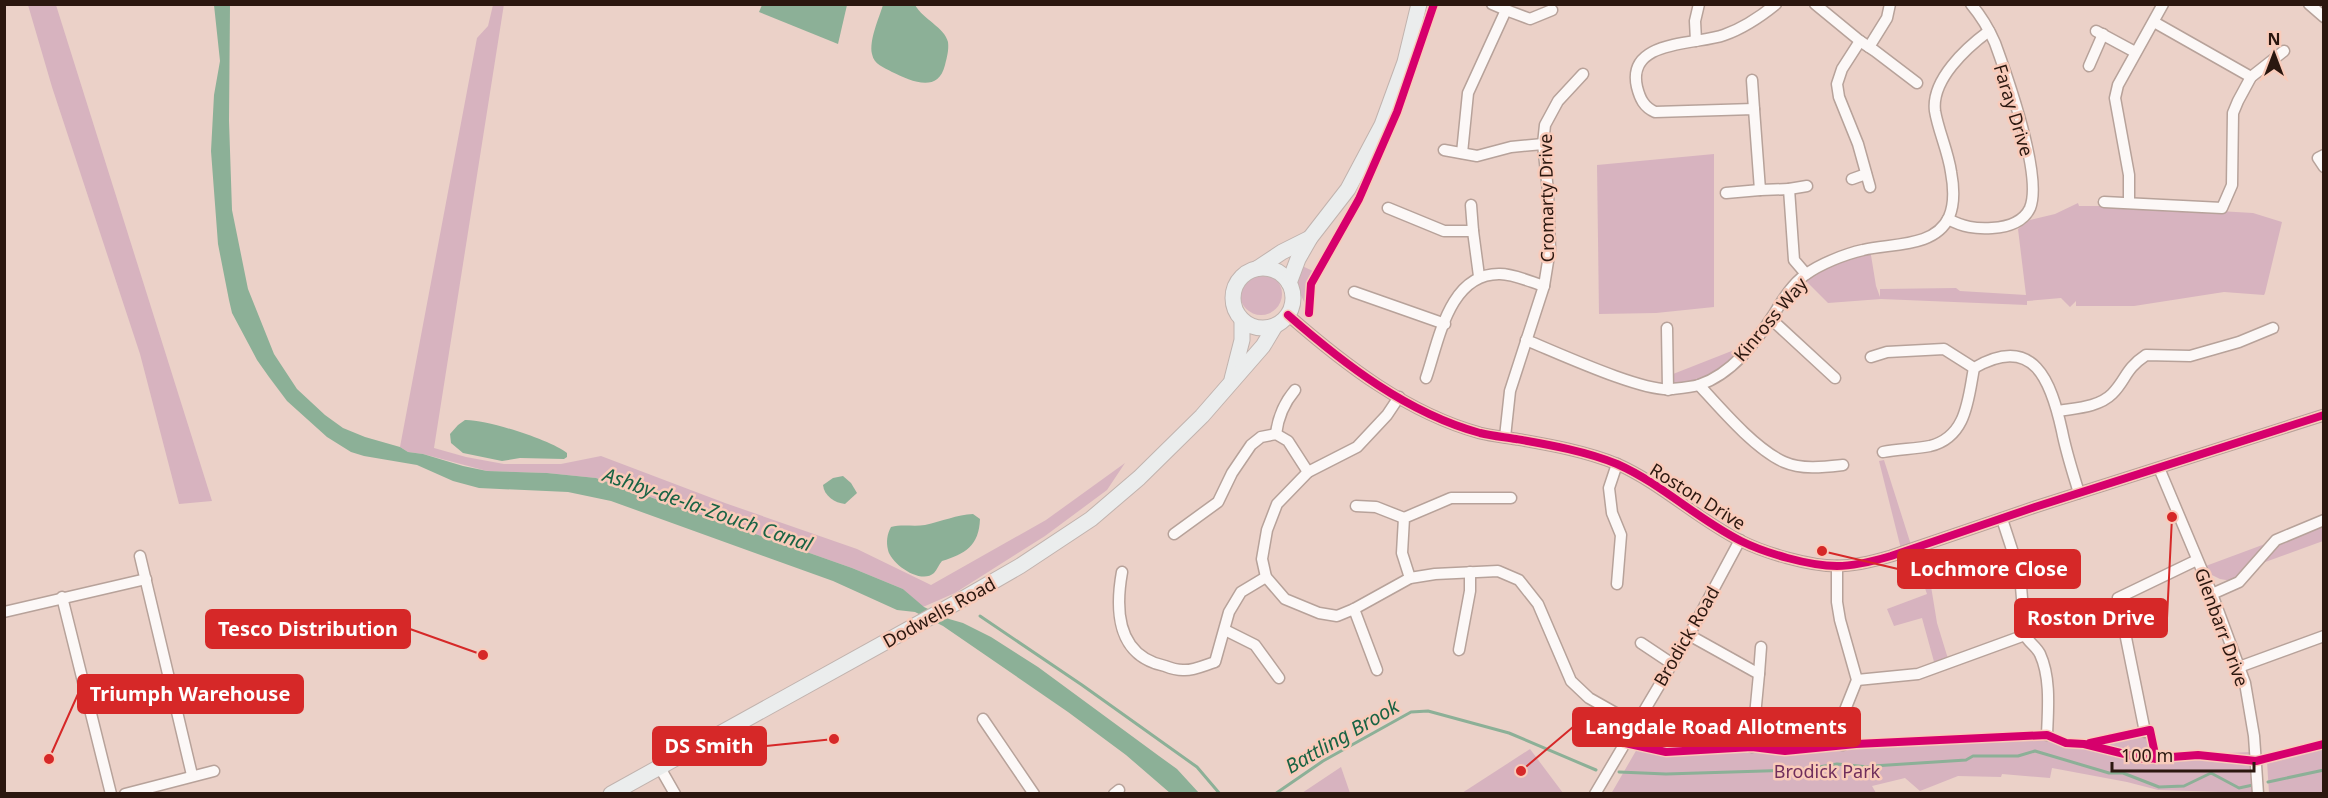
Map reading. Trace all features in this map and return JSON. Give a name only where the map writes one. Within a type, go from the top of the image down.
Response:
[{"type":"main road","points":[[1310,238],[1242,276],[1233,293],[1233,303],[1242,320],[1258,328],[1275,326],[1288,315],[1293,299],[1289,282],[1298,259],[1310,238],[1348,189],[1382,125],[1405,62],[1419,4]]},
{"type":"main road","points":[[1258,268],[1276,271],[1289,282]]},
{"type":"main road","name":"Dodwells Road","points":[[1231,382],[1242,340],[1242,320]]},
{"type":"main road","name":"Dodwells Road","points":[[611,794],[907,631],[1020,566],[1091,519],[1139,478],[1194,424],[1263,346],[1275,326]]},
{"type":"street","points":[[1492,4],[1530,19],[1552,10]]},
{"type":"street","points":[[1696,40],[1695,21],[1699,4]]},
{"type":"street","points":[[1754,109],[1655,112],[1647,108],[1640,98],[1636,84],[1637,67],[1649,54],[1661,47],[1722,36],[1749,24],[1776,4]]},
{"type":"street","points":[[1815,4],[1917,83]]},
{"type":"street","points":[[1870,187],[1858,144],[1839,97],[1836,81],[1887,18],[1890,4]]},
{"type":"street","points":[[1948,219],[1953,203],[1954,186],[1948,152],[1935,111],[1935,99],[1944,78],[1955,61],[1989,31],[1971,4]]},
{"type":"street","points":[[2129,202],[2129,175],[2115,98],[2118,85],[2163,4]]},
{"type":"street","points":[[2309,4],[2324,17]]},
{"type":"street","points":[[1462,153],[1468,93],[1506,10]]},
{"type":"street","points":[[2154,22],[2251,77]]},
{"type":"street","name":"Faray Drive","points":[[1948,219],[1965,227],[2006,227],[2018,223],[2030,208],[2031,168],[2022,126],[1989,31]]},
{"type":"street","points":[[2089,66],[2100,33],[2135,52]]},
{"type":"street","points":[[2104,202],[2222,208],[2232,186],[2233,113],[2251,77],[2284,51]]},
{"type":"street","name":"Cromarty Drive","points":[[1505,437],[1510,391],[1544,285],[1550,249],[1543,144],[1545,125],[1558,101],[1583,74]]},
{"type":"street","points":[[1752,80],[1760,190]]},
{"type":"street","points":[[1444,150],[1477,156],[1511,147],[1543,144]]},
{"type":"street","points":[[2324,155],[2318,158],[2324,167]]},
{"type":"street","points":[[1852,178],[1866,174]]},
{"type":"street","points":[[1726,193],[1807,186]]},
{"type":"street","points":[[1789,189],[1794,260],[1806,274]]},
{"type":"street","points":[[1471,205],[1479,276]]},
{"type":"street","points":[[1388,208],[1444,231],[1473,231]]},
{"type":"street","name":"Kinross Way","points":[[1526,340],[1642,385],[1668,390],[1699,385],[1721,373],[1739,359],[1806,274],[1862,250],[1924,240],[1936,232],[1948,219]]},
{"type":"street","points":[[1426,378],[1448,312],[1459,293],[1479,276],[1502,273],[1544,285]]},
{"type":"street","points":[[1354,292],[1445,324]]},
{"type":"street","name":"Roston Drive","points":[[1288,315],[1328,349],[1399,397],[1443,422],[1483,434],[1566,448],[1617,464],[1659,486],[1740,540],[1798,559],[1837,566],[1878,560],[2324,415]]},
{"type":"street","points":[[1771,319],[1835,378]]},
{"type":"street","points":[[1667,328],[1668,390]]},
{"type":"street","points":[[2059,411],[2094,405],[2112,395],[2128,370],[2146,355],[2190,356],[2239,342],[2273,328]]},
{"type":"street","points":[[1871,357],[1887,352],[1944,349],[1974,368]]},
{"type":"street","points":[[1883,452],[1931,446],[1947,439],[1958,429],[1963,418],[1974,368],[1990,359],[2011,356],[2026,359],[2038,369],[2053,393],[2079,493]]},
{"type":"street","points":[[1699,385],[1764,450],[1786,463],[1818,468],[1844,465]]},
{"type":"street","points":[[1275,434],[1277,422],[1287,400],[1295,390]]},
{"type":"street","points":[[1399,397],[1387,415],[1357,447],[1308,472],[1277,504],[1267,530],[1262,559],[1266,577],[1285,599],[1319,613],[1337,616],[1410,578],[1498,571],[1519,580],[1538,604],[1571,681],[1588,698],[1635,724]]},
{"type":"street","points":[[1174,534],[1218,502],[1232,473],[1251,445],[1261,437],[1275,434],[1288,441],[1308,472]]},
{"type":"street","points":[[1617,464],[1608,488],[1612,513],[1621,535],[1617,585]]},
{"type":"street","name":"Glenbarr Drive","points":[[2159,468],[2212,594],[2245,683],[2254,736],[2258,794]]},
{"type":"street","points":[[1356,506],[1376,507],[1404,518],[1451,498],[1511,498]]},
{"type":"street","points":[[1404,518],[1402,553],[1410,578]]},
{"type":"street","points":[[2002,519],[2020,574],[2025,635],[2036,646],[2045,665],[2047,735]]},
{"type":"street","points":[[2212,594],[2239,582],[2276,540],[2324,520]]},
{"type":"street","name":"Brodick Road","points":[[1595,794],[1689,635],[1740,540]]},
{"type":"street","points":[[140,556],[192,775]]},
{"type":"street","points":[[2145,732],[2118,598],[2197,560]]},
{"type":"street","points":[[1837,566],[1837,602],[1840,620],[1857,680],[1841,720],[1843,745]]},
{"type":"street","points":[[1122,572],[1118,593],[1119,620],[1128,644],[1151,663],[1184,671],[1215,662],[1229,612],[1241,592],[1266,577]]},
{"type":"street","points":[[1459,650],[1470,591],[1470,572]]},
{"type":"street","points":[[4,612],[146,579]]},
{"type":"street","points":[[62,597],[111,794]]},
{"type":"street","points":[[1354,609],[1377,670]]},
{"type":"street","points":[[1225,630],[1255,645],[1279,678]]},
{"type":"street","points":[[1689,635],[1759,674]]},
{"type":"street","points":[[1857,680],[1918,674],[2025,635]]},
{"type":"street","points":[[2239,667],[2324,636]]},
{"type":"street","points":[[1641,643],[1671,663]]},
{"type":"street","points":[[1752,747],[1761,647]]},
{"type":"street","points":[[983,719],[1034,794]]},
{"type":"street","points":[[659,766],[675,794]]},
{"type":"street","points":[[125,794],[213,771]]},
{"type":"green space","points":[[504,4],[434,448],[504,464],[561,464],[601,456],[725,503],[857,549],[931,585],[1046,520],[1125,463],[1107,490],[1045,536],[955,593],[923,607],[903,589],[852,568],[596,478],[547,473],[487,471],[408,452],[400,447],[477,38],[488,26],[493,5]]},
{"type":"green space","points":[[28,5],[56,5],[212,501],[179,504],[140,354],[52,87]]},
{"type":"green space","points":[[1714,154],[1714,307],[1656,313],[1599,314],[1597,165]]},
{"type":"green space","points":[[2078,203],[2079,206],[2133,206],[2253,213],[2282,222],[2265,293],[2264,295],[2224,292],[2134,306],[2076,306],[2076,301],[2070,307],[2061,298],[2027,301],[2027,305],[1881,299],[1828,303],[1802,277],[1870,249],[1880,297],[1880,289],[1956,288],[1960,291],[2026,295],[2018,229],[2030,220],[2055,214]]},
{"type":"green space","points":[[1300,265],[1315,272],[1309,283],[1308,310],[1296,285]]},
{"type":"green space","points":[[1261,273],[1276,279],[1282,294],[1276,309],[1261,315],[1246,309],[1240,294],[1246,279]]},
{"type":"green space","points":[[1752,343],[1739,359],[1698,383],[1668,387],[1668,376]]},
{"type":"green space","points":[[1884,460],[1912,548],[1920,546],[1929,574],[1937,623],[1949,662],[1936,669],[1922,618],[1894,626],[1887,609],[1927,594],[1918,568],[1915,568],[1912,549],[1902,553],[1879,461]]},
{"type":"green space","points":[[2323,520],[2323,541],[2257,565],[2292,533]]},
{"type":"green space","points":[[2265,544],[2265,549],[2239,582],[2220,579],[2202,570],[2203,567]]},
{"type":"green space","name":"Brodick Park","points":[[2154,732],[2159,756],[2251,752],[2254,793],[2158,790],[2052,768],[2050,778],[2002,774],[2001,777],[1958,776],[1920,791],[1905,778],[1872,786],[1876,793],[1611,794],[1637,749],[1664,754],[1797,752],[1947,739],[2047,735],[2066,743],[2084,744]]},
{"type":"green space","points":[[2323,745],[2323,793],[2269,793],[2267,761]]},
{"type":"green space","points":[[1530,749],[1563,793],[1462,793]]},
{"type":"green space","points":[[1341,767],[1350,793],[1302,793]]},
{"type":"shaded area","points":[[214,5],[230,5],[229,121],[232,210],[248,289],[274,354],[297,389],[325,415],[343,428],[365,437],[400,447],[408,452],[463,466],[487,471],[547,473],[596,478],[852,568],[903,589],[924,607],[991,637],[1038,667],[1177,769],[1199,793],[1170,793],[1126,755],[1068,712],[943,626],[915,612],[897,610],[833,581],[611,501],[568,492],[479,488],[453,481],[417,465],[351,452],[327,437],[287,401],[257,360],[232,313],[218,244],[211,151],[214,95],[220,61]]},
{"type":"shaded area","points":[[762,5],[847,5],[838,44],[759,12]]},
{"type":"shaded area","points":[[883,5],[915,5],[943,32],[948,42],[948,51],[945,65],[936,80],[923,83],[907,79],[875,61],[871,48]]},
{"type":"shaded area","points":[[465,420],[502,427],[547,442],[567,453],[567,457],[564,459],[520,458],[502,461],[463,453],[451,443],[450,434]]},
{"type":"shaded area","points":[[843,476],[857,493],[845,504],[831,498],[825,492],[823,485],[833,478]]},
{"type":"shaded area","points":[[973,514],[980,519],[974,542],[964,552],[942,561],[934,573],[928,576],[915,575],[900,567],[890,556],[887,541],[891,527],[925,525]]},
{"type":"waterway","points":[[980,616],[1197,767],[1220,794]]},
{"type":"waterway","name":"Battling Brook","points":[[1275,794],[1323,761],[1411,712],[1428,711],[1509,733],[1596,770]]},
{"type":"waterway","name":"Battling Brook","points":[[1873,766],[1966,760],[1973,756],[2018,756],[2035,751],[2109,773],[2123,773],[2159,787],[2184,786],[2211,773],[2239,788],[2253,785]]},
{"type":"waterway","name":"Battling Brook","points":[[1619,772],[1666,774],[1800,770],[1837,764],[1869,767]]},
{"type":"waterway","name":"Battling Brook","points":[[2268,782],[2324,770]]},
{"type":"cycle path","points":[[1309,313],[1311,284],[1359,199],[1397,112],[1434,4]]},
{"type":"cycle path","points":[[1288,315],[1354,369],[1427,413],[1480,433],[1567,449],[1617,464],[1649,481],[1741,541],[1762,550],[1814,564],[1844,566],[1891,556],[2035,507],[2324,415]]},
{"type":"cycle path","points":[[2090,743],[2150,730],[2156,759]]},
{"type":"cycle path","points":[[1625,743],[1666,752],[1752,747],[1785,751],[1856,744],[2047,735],[2066,743],[2084,744],[2145,759],[2198,755],[2256,761],[2324,744]]},
{"type":"place","name":"Roston Drive","points":[[2172,517]]},
{"type":"place","name":"Lochmore Close","points":[[1822,551]]},
{"type":"place","name":"Tesco Distribution","points":[[483,655]]},
{"type":"place","name":"DS Smith","points":[[834,739]]},
{"type":"place","name":"Triumph Warehouse","points":[[49,759]]},
{"type":"place","name":"Langdale Road Allotments","points":[[1521,771]]},
{"type":"water label","name":"Ashby-de-la-Zouch Canal","points":[[708,509]]}]
